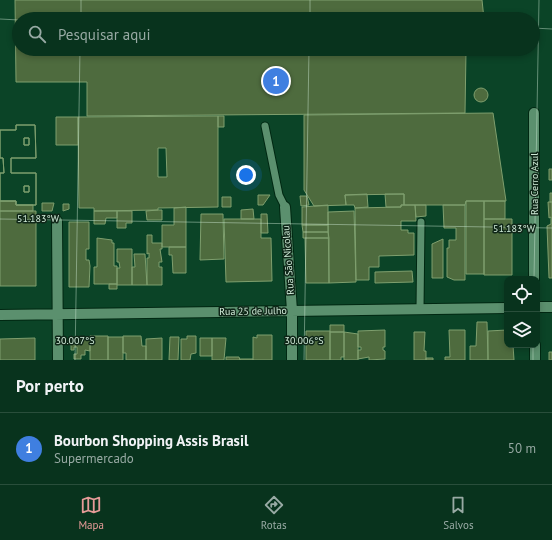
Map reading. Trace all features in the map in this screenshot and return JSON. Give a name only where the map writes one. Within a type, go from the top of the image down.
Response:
[{"type":"street","name":"Rua Cerro Azul","points":[[534,113],[534,276]]},
{"type":"street","name":"Rua São Nicolau","points":[[285,207],[292,311],[292,360]]},
{"type":"street","points":[[57,221],[58,360]]},
{"type":"street","points":[[540,307],[552,307]]},
{"type":"street","name":"Rua 25 de Julho","points":[[0,315],[504,308]]},
{"type":"street","points":[[535,348],[535,360]]},
{"type":"lane","points":[[265,126],[279,195],[285,207]]},
{"type":"lane","points":[[420,309],[421,222]]},
{"type":"building","points":[[15,0],[482,0],[483,12],[15,12]]},
{"type":"building","points":[[16,56],[466,56],[465,113],[87,116],[87,82],[16,82]]},
{"type":"building","points":[[481,88],[486,90],[488,95],[486,100],[481,102],[476,100],[474,95],[476,90]]},
{"type":"building","points":[[493,113],[506,201],[466,201],[465,205],[404,205],[404,194],[345,195],[346,205],[314,206],[304,190],[304,115]]},
{"type":"building","points":[[218,116],[218,207],[94,211],[94,208],[79,208],[78,117]],"holes":[[[158,148],[166,148],[167,177],[158,177]]]},
{"type":"building","points":[[218,116],[224,116],[224,127],[218,127]]},
{"type":"building","points":[[56,117],[78,117],[78,145],[56,145]]},
{"type":"building","points":[[16,125],[35,125],[36,158],[11,158],[11,173],[36,173],[36,205],[16,205],[16,201],[0,201],[0,173],[4,173],[3,158],[0,158],[0,130],[16,130]],"holes":[[[24,138],[29,138],[29,145],[24,145]],[[24,186],[29,186],[29,192],[24,192]]]},
{"type":"building","points":[[16,125],[35,125],[36,158],[11,158],[11,173],[36,173],[36,205],[16,205],[16,201],[0,201],[0,173],[4,173],[3,158],[0,158],[0,130],[16,130]],"holes":[[[24,138],[29,138],[29,145],[24,145]],[[24,186],[29,186],[29,192],[24,192]]]},
{"type":"building","points":[[549,169],[552,169],[552,180],[549,180]]},
{"type":"building","points":[[550,193],[552,193],[552,202],[550,202]]},
{"type":"building","points":[[367,194],[368,207],[355,208],[354,205],[346,205],[345,195]]},
{"type":"building","points":[[385,194],[404,194],[404,205],[401,205],[401,207],[386,207]]},
{"type":"building","points":[[258,195],[270,195],[263,205],[258,205]]},
{"type":"building","points":[[300,196],[307,196],[309,205],[301,206]]},
{"type":"building","points":[[222,197],[231,197],[231,207],[222,207]]},
{"type":"building","points":[[0,201],[16,201],[16,205],[33,205],[33,211],[0,211]]},
{"type":"building","points":[[466,201],[484,201],[484,274],[466,274]]},
{"type":"building","points":[[484,201],[505,201],[505,219],[484,219]]},
{"type":"building","points":[[548,202],[552,202],[552,278],[549,278],[547,226],[551,224],[551,217],[549,218]]},
{"type":"building","points":[[42,203],[54,203],[52,211],[42,211]]},
{"type":"building","points":[[63,204],[69,204],[69,209],[63,211]]},
{"type":"building","points":[[328,205],[328,225],[302,225],[302,207]]},
{"type":"building","points":[[401,205],[415,205],[416,221],[401,221],[401,230],[408,230],[408,233],[414,233],[414,255],[379,256],[379,267],[369,267],[369,280],[356,280],[355,208],[401,207]]},
{"type":"building","points":[[415,205],[426,205],[426,216],[416,217]]},
{"type":"building","points":[[443,205],[465,205],[465,280],[454,280],[447,277],[447,248],[449,248],[449,240],[456,240],[456,228],[444,228]]},
{"type":"building","points":[[186,207],[186,247],[162,247],[162,225],[174,225],[174,208]]},
{"type":"building","points":[[253,209],[254,219],[241,219],[241,210]]},
{"type":"building","points":[[162,210],[162,220],[147,220],[146,211]]},
{"type":"building","points":[[0,211],[36,211],[36,286],[0,286]]},
{"type":"building","points":[[94,211],[117,211],[117,218],[106,218],[105,224],[94,224]]},
{"type":"building","points":[[117,211],[132,211],[132,223],[126,223],[126,228],[117,228]]},
{"type":"building","points":[[354,211],[356,282],[329,283],[328,212]]},
{"type":"building","points":[[201,214],[223,214],[224,259],[200,260]]},
{"type":"building","points":[[261,214],[267,214],[268,233],[261,233]]},
{"type":"building","points":[[224,219],[261,219],[261,238],[271,238],[272,281],[226,282]]},
{"type":"building","points":[[484,219],[512,219],[512,275],[484,275]]},
{"type":"building","points":[[69,222],[89,222],[89,249],[86,249],[86,260],[89,260],[90,266],[89,287],[69,287]]},
{"type":"building","points":[[302,225],[328,225],[328,232],[303,232]]},
{"type":"building","points":[[303,232],[328,232],[329,238],[303,238]]},
{"type":"building","points":[[147,235],[152,235],[152,243],[162,243],[162,249],[160,249],[162,262],[159,262],[159,267],[162,267],[162,285],[147,285],[147,258],[149,258],[149,253],[147,254]]},
{"type":"building","points":[[97,238],[112,240],[112,243],[114,243],[114,266],[117,266],[117,284],[94,284],[94,267],[97,267]]},
{"type":"building","points":[[305,238],[329,238],[329,283],[306,283]]},
{"type":"building","points":[[443,239],[443,278],[432,278],[432,244]]},
{"type":"building","points":[[169,247],[186,247],[186,273],[173,273],[172,255],[169,255]]},
{"type":"building","points":[[117,249],[132,249],[132,285],[117,285],[117,268],[120,268],[119,262],[117,262]]},
{"type":"building","points":[[134,254],[145,254],[147,285],[132,285],[132,267],[135,267]]},
{"type":"building","points":[[412,271],[413,282],[375,283],[375,272]]},
{"type":"building","points":[[109,284],[117,284],[117,289],[109,289]]},
{"type":"building","points":[[477,322],[487,322],[488,360],[470,360],[470,346],[476,346]]},
{"type":"building","points":[[330,325],[344,325],[344,332],[330,332]]},
{"type":"building","points":[[385,330],[385,347],[383,347],[383,350],[385,351],[385,359],[369,360],[369,357],[358,359],[358,350],[361,350],[361,347],[358,347],[358,331]]},
{"type":"building","points":[[449,330],[465,330],[465,360],[445,360],[445,357],[450,357]]},
{"type":"building","points":[[504,330],[504,348],[513,348],[514,360],[488,360],[488,331]]},
{"type":"building","points":[[306,331],[330,331],[330,360],[306,360]]},
{"type":"building","points":[[330,332],[344,332],[344,357],[341,357],[341,360],[330,360]]},
{"type":"building","points":[[344,332],[358,334],[358,360],[344,360]]},
{"type":"building","points":[[414,332],[425,332],[424,351],[426,351],[426,360],[414,360]]},
{"type":"building","points":[[257,335],[272,335],[272,360],[253,360],[253,337],[257,338]]},
{"type":"building","points":[[90,336],[108,336],[108,360],[90,360]]},
{"type":"building","points":[[123,336],[141,336],[142,346],[146,346],[146,360],[126,360],[126,353],[123,353]]},
{"type":"building","points":[[187,336],[196,336],[196,353],[191,354],[190,360],[181,360],[181,339],[187,339]]},
{"type":"building","points":[[71,337],[90,339],[90,351],[85,350],[85,355],[81,355],[81,359],[74,359],[74,354],[77,354],[77,347],[74,347],[74,350],[71,350]]},
{"type":"building","points":[[108,337],[123,337],[123,360],[108,360]]},
{"type":"building","points":[[170,337],[179,337],[178,360],[169,360]]},
{"type":"building","points":[[35,338],[35,360],[0,360],[0,339]]},
{"type":"building","points":[[162,338],[162,360],[146,360],[146,339]]},
{"type":"building","points":[[200,338],[212,338],[212,356],[200,356]]},
{"type":"building","points":[[212,338],[226,338],[224,360],[212,360]]},
{"type":"building","points":[[549,352],[552,352],[552,360],[549,360]]},
{"type":"building","points":[[226,357],[239,357],[240,360],[226,360]]},
{"type":"building","points":[[426,358],[433,358],[433,360],[426,360]]},
{"type":"building","points":[[253,359],[253,360],[240,360]]},
{"type":"place","name":"Bourbon Shopping Assis Brasil","points":[[276,81]]}]
